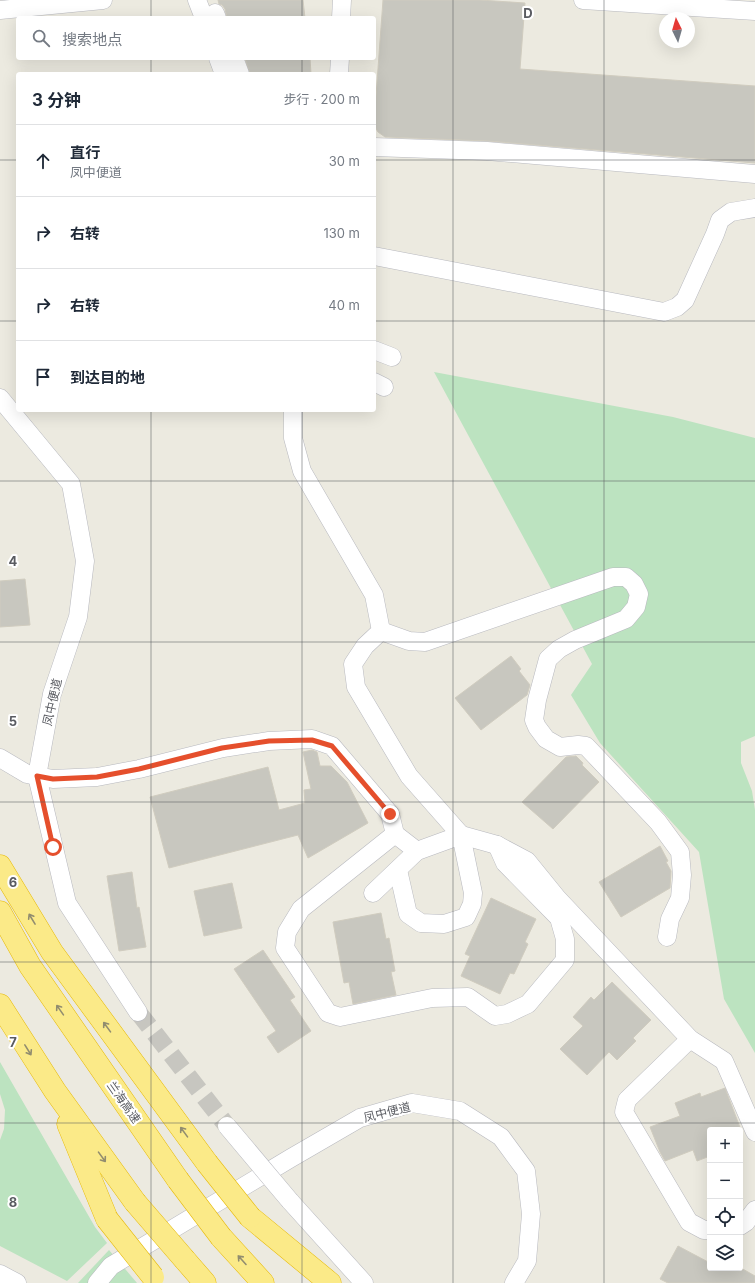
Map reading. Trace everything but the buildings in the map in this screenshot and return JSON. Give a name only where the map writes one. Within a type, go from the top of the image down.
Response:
[{"type":"highway","points":[[0,866],[52,952],[207,1163],[250,1217],[309,1283]]},
{"type":"highway","name":"兰海高速","points":[[0,912],[30,966],[178,1180],[221,1237],[262,1283]]},
{"type":"highway","points":[[0,1005],[54,1091],[135,1202],[205,1283]]},
{"type":"highway","points":[[54,1091],[107,1219],[156,1280]]},
{"type":"highway","points":[[250,1217],[330,1283]]},
{"type":"street","points":[[0,10],[104,0]]},
{"type":"street","points":[[197,0],[212,16]]},
{"type":"street","points":[[341,16],[342,0]]},
{"type":"street","points":[[583,0],[755,11]]},
{"type":"street","points":[[219,60],[223,72]]},
{"type":"street","points":[[235,60],[239,72]]},
{"type":"street","points":[[339,72],[340,60]]},
{"type":"street","points":[[376,147],[487,151],[755,174]]},
{"type":"street","points":[[376,256],[664,312],[677,307],[685,300],[720,220],[731,212],[755,208]]},
{"type":"street","points":[[376,351],[392,357]]},
{"type":"street","name":"凤中便道","points":[[0,398],[71,484],[85,561],[78,616],[52,694],[37,776],[67,903],[138,1012]]},
{"type":"street","points":[[293,412],[293,438],[302,471],[374,595],[381,631]]},
{"type":"street","points":[[381,631],[409,641],[425,642],[613,577],[626,577],[634,584],[639,594],[636,607],[626,619],[575,640],[559,649],[548,659],[537,700],[534,720],[537,727],[546,739],[560,747],[578,745],[586,746],[658,822],[680,852],[682,875],[680,898],[670,919],[667,937]]},
{"type":"street","points":[[381,631],[365,646],[353,664],[356,687],[408,776],[461,835],[473,894],[472,904],[466,917],[444,924],[421,923],[408,914],[398,870]]},
{"type":"street","points":[[0,758],[28,774],[37,776],[53,779],[97,777],[139,769],[222,748],[269,741],[312,740],[332,746],[390,814],[395,834],[417,851]]},
{"type":"street","points":[[395,834],[301,908],[287,932],[285,948],[328,1013],[340,1017],[432,998],[468,997],[495,1016],[506,1014],[528,1004],[565,960],[565,939],[558,918],[505,863],[497,845]]},
{"type":"street","points":[[372,893],[417,851],[461,835],[497,845],[527,861],[557,898],[690,1039],[724,1061],[755,1132]]},
{"type":"street","points":[[690,1039],[627,1100],[624,1112],[689,1222],[704,1230],[707,1230]]},
{"type":"street","name":"凤中便道","points":[[97,1283],[111,1266],[353,1122],[360,1118],[412,1103],[460,1111],[501,1137],[526,1171],[531,1214],[527,1262],[514,1283]]},
{"type":"street","points":[[228,1126],[290,1201],[364,1283]]},
{"type":"street","points":[[743,1224],[755,1210]]},
{"type":"street","points":[[0,1274],[18,1283]]},
{"type":"green space","points":[[434,372],[673,417],[755,438],[755,736],[741,742],[741,763],[752,791],[755,810],[755,1053],[724,999],[699,852],[600,743],[571,695],[592,664]]},
{"type":"green space","points":[[0,1062],[95,1227],[107,1243],[67,1281],[0,1246],[0,1140],[4,1129],[5,1110],[0,1094]]},
{"type":"green space","points":[[109,1250],[137,1283],[78,1283]]},
{"type":"tunnel","points":[[138,1012],[227,1126]]},
{"type":"route","points":[[53,847],[37,776],[53,779],[97,777],[139,769],[222,748],[269,741],[312,740],[332,746],[390,814]]}]
